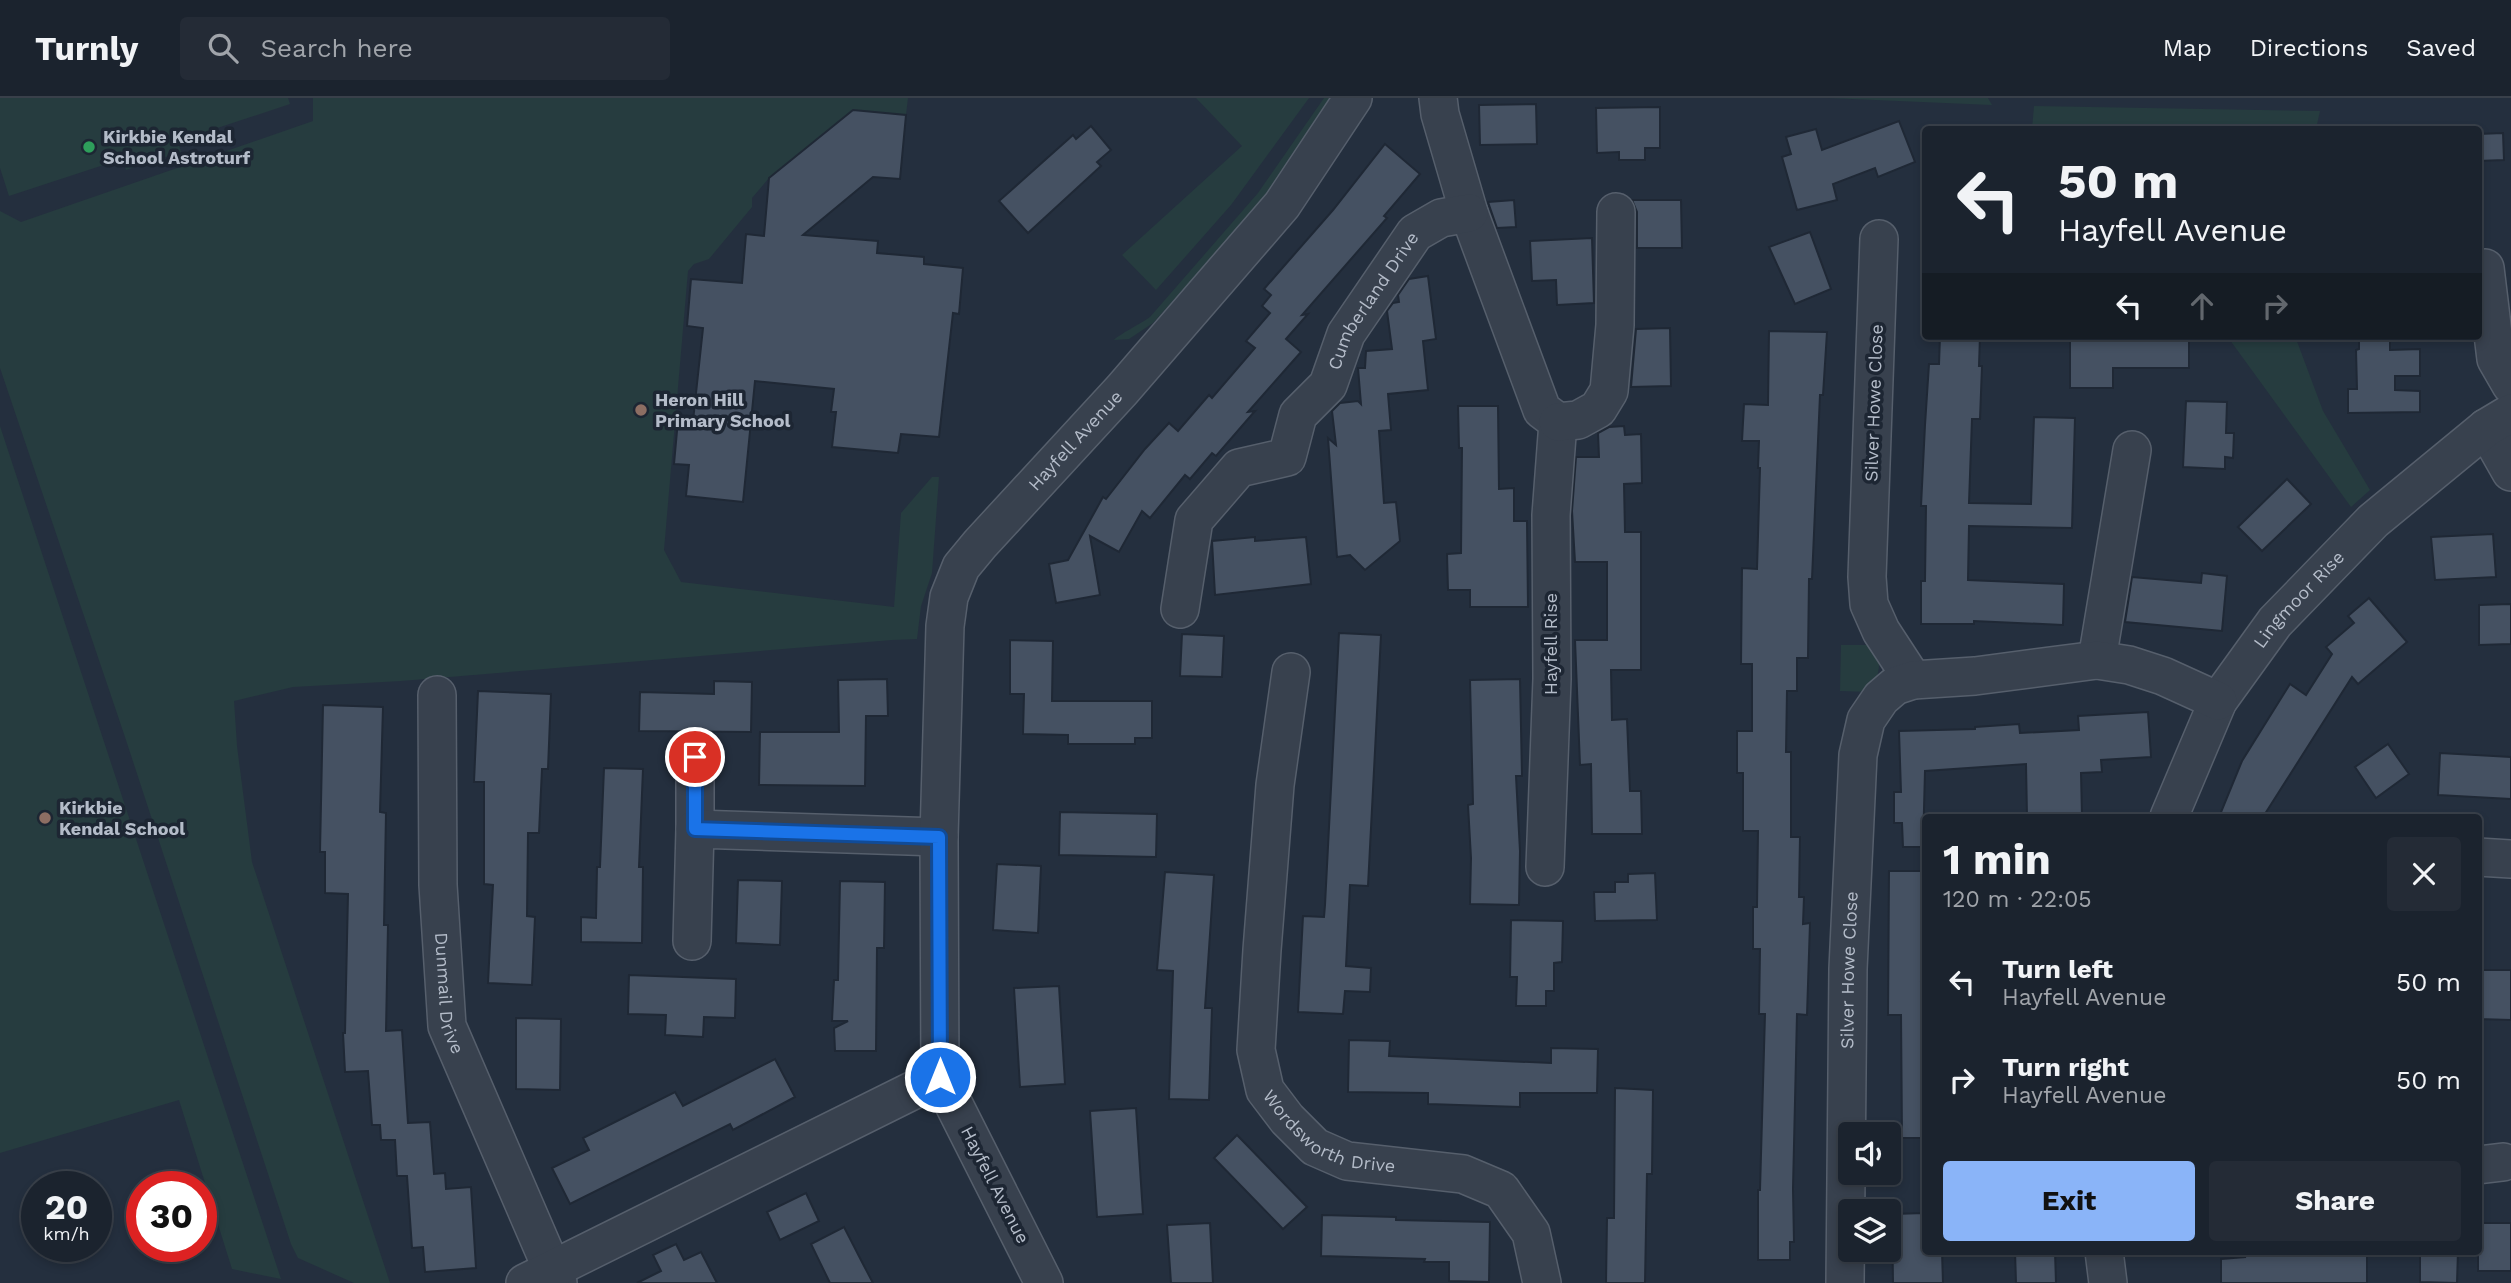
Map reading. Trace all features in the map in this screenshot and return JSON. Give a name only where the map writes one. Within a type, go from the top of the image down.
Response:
[{"type":"street","name":"Hayfell Avenue","points":[[1044,1283],[940,1077],[939,837],[944,626],[949,597],[961,567],[980,544],[1122,390],[1282,205],[1353,98]]},
{"type":"street","points":[[1438,98],[1440,114],[1469,213],[1542,410],[1558,422],[1578,420],[1598,409],[1609,391],[1615,325],[1616,212]]},
{"type":"street","name":"Cumberland Drive","points":[[1180,609],[1194,520],[1239,468],[1287,457],[1298,415],[1328,385],[1346,334],[1415,233],[1441,218],[1469,213]]},
{"type":"street","name":"Silver Howe Close","points":[[1879,239],[1869,604],[1881,631],[1913,680]]},
{"type":"street","points":[[2485,268],[2496,359],[2511,385]]},
{"type":"street","name":"Lingmoor Rise","points":[[2170,814],[2218,701],[2275,622],[2373,521],[2498,421],[2511,472]]},
{"type":"street","name":"Hayfell Rise","points":[[1545,867],[1552,678],[1551,515],[1558,422]]},
{"type":"street","points":[[2097,660],[2132,450]]},
{"type":"street","name":"Silver Howe Close","points":[[1845,1283],[1848,968],[1858,755],[1867,720],[1881,698],[1895,686],[1913,680],[1975,676],[2097,660],[2129,665],[2163,676],[2218,701]]},
{"type":"street","name":"Wordsworth Drive","points":[[1291,672],[1275,785],[1261,963],[1256,1050],[1265,1090],[1287,1119],[1315,1147],[1347,1161],[1420,1167],[1463,1174],[1501,1190],[1531,1233],[1542,1283]]},
{"type":"street","name":"Dunmail Drive","points":[[437,695],[438,885],[447,1026],[545,1279],[940,1077]]},
{"type":"street","points":[[692,942],[695,757]]},
{"type":"street","points":[[695,829],[939,837]]},
{"type":"street","points":[[2482,858],[2511,859]]},
{"type":"street","points":[[2104,1255],[2108,1283]]},
{"type":"green space","name":"Kirkbie Kendal School Astroturf","points":[[0,98],[288,98],[290,104],[178,141],[181,152],[126,170],[122,159],[9,196],[0,168]]},
{"type":"green space","points":[[313,98],[908,98],[906,115],[853,110],[769,178],[752,198],[752,207],[709,259],[694,264],[688,271],[664,550],[681,582],[894,607],[901,513],[932,477],[939,477],[932,573],[921,606],[917,639],[401,681],[293,687],[234,701],[252,862],[390,1283],[354,1283],[298,1258],[291,1244],[124,734],[0,368],[0,211],[21,222],[313,121]]},
{"type":"green space","points":[[1196,98],[1309,98],[1231,205],[1156,290],[1122,255],[1242,146]]},
{"type":"green space","points":[[1324,98],[1332,98],[1265,198],[1153,323],[1129,339],[1114,340],[1150,317],[1258,193]]},
{"type":"green space","points":[[1828,98],[1988,98],[1992,105]]},
{"type":"green space","points":[[2034,106],[2320,111],[2317,126],[2032,126]]},
{"type":"green space","points":[[2230,340],[2296,340],[2323,411],[2370,490],[2351,507]]},
{"type":"green space","name":"Kirkbie Kendal School","points":[[0,426],[281,1279],[232,1269],[217,1221],[217,1171],[201,1171],[179,1100],[0,1153]]},
{"type":"green space","points":[[1841,645],[1873,645],[1879,668],[1871,692],[1840,691]]},
{"type":"building","points":[[1536,104],[1537,144],[1480,145],[1479,105]]},
{"type":"building","points":[[1660,107],[1660,148],[1645,148],[1645,160],[1619,160],[1619,152],[1597,153],[1596,108]]},
{"type":"building","points":[[853,110],[906,115],[900,179],[873,177],[803,235],[878,241],[877,253],[924,257],[924,264],[963,268],[959,314],[953,313],[939,437],[901,434],[898,453],[832,447],[836,412],[831,412],[834,389],[755,381],[743,502],[686,496],[689,465],[674,464],[678,420],[693,421],[703,328],[687,326],[691,279],[742,283],[746,234],[764,236],[769,178]]},
{"type":"building","points":[[1899,121],[1915,162],[1878,177],[1875,168],[1833,184],[1837,200],[1797,210],[1782,157],[1791,154],[1786,137],[1816,129],[1822,150]]},
{"type":"building","points":[[1091,126],[1111,150],[1097,162],[1101,166],[1028,233],[999,201],[1073,135],[1076,139]]},
{"type":"building","points":[[2503,133],[2504,160],[2482,161],[2482,134]]},
{"type":"building","points":[[1385,144],[1420,174],[1384,216],[1387,218],[1302,315],[1308,314],[1286,339],[1301,352],[1248,412],[1255,411],[1216,456],[1212,453],[1190,479],[1185,475],[1150,518],[1142,511],[1119,552],[1090,536],[1100,595],[1056,603],[1049,564],[1068,560],[1103,497],[1106,499],[1145,449],[1169,423],[1178,431],[1209,395],[1212,398],[1255,348],[1246,341],[1270,313],[1262,306],[1271,295],[1264,289],[1333,210]]},
{"type":"building","points":[[1514,200],[1516,227],[1497,228],[1488,202]]},
{"type":"building","points":[[1632,200],[1681,200],[1682,248],[1637,248],[1637,212]]},
{"type":"building","points":[[1810,232],[1831,289],[1795,304],[1769,247]]},
{"type":"building","points":[[1592,238],[1594,303],[1557,305],[1556,280],[1532,281],[1530,241]]},
{"type":"building","points":[[1428,276],[1436,339],[1423,341],[1428,390],[1388,394],[1391,430],[1379,431],[1384,503],[1396,502],[1400,541],[1365,570],[1350,555],[1337,557],[1328,438],[1336,445],[1332,411],[1340,403],[1358,401],[1361,404],[1358,368],[1365,368],[1366,351],[1392,349],[1387,311],[1393,303],[1399,302],[1398,295],[1409,279]]},
{"type":"building","points":[[1670,328],[1671,386],[1631,387],[1636,329]]},
{"type":"building","points":[[1769,331],[1827,332],[1823,395],[1820,395],[1812,579],[1809,579],[1808,658],[1797,658],[1797,691],[1787,691],[1786,752],[1791,752],[1791,837],[1800,837],[1799,897],[1804,897],[1803,924],[1810,923],[1807,1015],[1797,1014],[1794,1242],[1790,1242],[1790,1260],[1758,1260],[1765,1014],[1759,1014],[1760,949],[1753,949],[1753,907],[1757,907],[1758,831],[1743,831],[1743,773],[1737,773],[1737,731],[1752,731],[1752,664],[1741,664],[1742,568],[1757,569],[1760,468],[1759,441],[1742,441],[1744,404],[1768,405]]},
{"type":"building","points":[[1940,340],[1980,340],[1980,419],[1972,419],[1969,503],[2031,504],[2034,417],[2075,418],[2072,528],[1969,526],[1968,580],[2064,584],[2063,625],[1974,621],[1974,624],[1921,624],[1921,581],[1925,581],[1926,506],[1921,506],[1929,364],[1939,364]]},
{"type":"building","points":[[2070,340],[2189,340],[2189,368],[2113,368],[2113,388],[2070,388]]},
{"type":"building","points":[[2359,340],[2390,340],[2390,350],[2420,349],[2420,376],[2395,376],[2395,390],[2420,391],[2420,412],[2348,413],[2348,389],[2357,389],[2356,350],[2359,349]]},
{"type":"building","points":[[2186,401],[2227,402],[2226,433],[2234,433],[2233,458],[2225,457],[2225,469],[2183,467]]},
{"type":"building","points":[[1458,406],[1498,406],[1499,489],[1514,488],[1514,521],[1527,521],[1528,607],[1470,607],[1470,590],[1448,590],[1447,554],[1461,553],[1462,448],[1459,448]]},
{"type":"building","points":[[1624,426],[1625,435],[1641,434],[1642,483],[1624,484],[1625,532],[1641,532],[1641,670],[1611,670],[1612,720],[1627,719],[1630,791],[1641,791],[1642,834],[1592,834],[1591,764],[1580,765],[1575,640],[1607,640],[1607,562],[1575,562],[1572,511],[1576,457],[1599,457],[1598,433],[1609,427]]},
{"type":"building","points":[[2287,479],[2311,504],[2262,551],[2238,527]]},
{"type":"building","points":[[2493,534],[2496,577],[2435,580],[2431,537]]},
{"type":"building","points":[[1255,537],[1255,541],[1306,537],[1311,584],[1215,595],[1212,541]]},
{"type":"building","points":[[2202,573],[2227,576],[2222,631],[2125,622],[2132,577],[2201,583]]},
{"type":"building","points":[[2369,598],[2407,642],[2358,684],[2352,677],[2265,814],[2220,814],[2242,761],[2290,684],[2306,695],[2332,654],[2326,647],[2354,623],[2348,616]]},
{"type":"building","points":[[2511,604],[2511,644],[2479,645],[2479,605]]},
{"type":"building","points":[[1339,633],[1381,635],[1368,886],[1350,885],[1346,966],[1371,968],[1370,992],[1345,991],[1343,1014],[1298,1012],[1303,916],[1324,917]]},
{"type":"building","points":[[1182,634],[1224,636],[1222,677],[1180,676]]},
{"type":"building","points":[[1010,640],[1053,641],[1052,701],[1152,701],[1152,738],[1135,738],[1135,744],[1068,744],[1068,735],[1023,734],[1024,694],[1010,694]]},
{"type":"building","points":[[887,679],[888,716],[866,716],[865,786],[759,785],[760,732],[839,732],[838,680]]},
{"type":"building","points":[[1520,679],[1522,776],[1516,776],[1520,851],[1519,905],[1470,904],[1468,805],[1473,804],[1470,680]]},
{"type":"building","points":[[714,681],[752,682],[751,732],[639,731],[640,692],[714,694]]},
{"type":"building","points":[[478,691],[551,694],[548,769],[542,769],[539,833],[528,833],[527,916],[535,917],[532,985],[488,983],[493,885],[484,884],[484,782],[474,782]]},
{"type":"building","points":[[323,705],[383,707],[380,812],[386,813],[386,1031],[402,1030],[408,1123],[430,1122],[434,1174],[445,1173],[446,1189],[471,1187],[476,1268],[425,1272],[423,1247],[412,1248],[407,1176],[397,1176],[395,1140],[381,1140],[380,1125],[372,1125],[368,1071],[345,1072],[343,1033],[348,894],[325,893],[325,852],[320,852]]},
{"type":"building","points":[[2148,712],[2151,757],[2101,760],[2102,772],[2081,773],[2082,814],[2027,814],[2026,764],[1925,771],[1922,847],[1903,847],[1902,823],[1894,823],[1894,792],[1901,792],[1899,731],[1975,729],[2019,724],[2020,733],[2079,730],[2078,716]]},
{"type":"building","points":[[2388,744],[2409,774],[2376,798],[2355,767]]},
{"type":"building","points":[[2440,753],[2511,757],[2511,799],[2438,795]]},
{"type":"building","points":[[604,768],[643,769],[639,867],[643,867],[642,943],[581,942],[581,917],[596,918]]},
{"type":"building","points":[[1060,812],[1157,814],[1156,857],[1059,855]]},
{"type":"building","points":[[997,864],[1041,866],[1038,933],[993,930]]},
{"type":"building","points":[[1889,871],[1922,871],[1922,1138],[1902,1138],[1901,1015],[1888,1015]]},
{"type":"building","points":[[1165,872],[1214,875],[1205,1008],[1212,1008],[1209,1100],[1169,1099],[1173,971],[1157,970]]},
{"type":"building","points":[[1655,873],[1657,920],[1595,921],[1594,892],[1615,892],[1615,882],[1628,882],[1628,874]]},
{"type":"building","points":[[738,880],[782,881],[780,945],[736,943]]},
{"type":"building","points":[[840,881],[885,882],[884,948],[877,948],[876,1051],[835,1051],[834,1028],[848,1021],[832,1021],[834,980],[838,980]]},
{"type":"building","points":[[1511,920],[1563,921],[1562,962],[1554,963],[1554,991],[1546,991],[1546,1006],[1516,1006],[1517,977],[1510,977]]},
{"type":"building","points":[[2482,970],[2511,970],[2511,1020],[2482,1019]]},
{"type":"building","points":[[629,975],[736,979],[735,1018],[704,1017],[703,1037],[665,1035],[666,1015],[628,1014]]},
{"type":"building","points":[[1059,986],[1065,1084],[1020,1087],[1014,988]]},
{"type":"building","points":[[516,1018],[561,1019],[560,1090],[516,1089]]},
{"type":"building","points":[[1349,1040],[1390,1041],[1389,1056],[1551,1063],[1551,1048],[1598,1049],[1597,1093],[1520,1093],[1520,1107],[1428,1104],[1428,1093],[1348,1092]]},
{"type":"building","points":[[775,1059],[795,1097],[733,1130],[730,1124],[570,1204],[552,1168],[589,1150],[583,1138],[675,1092],[683,1106]]},
{"type":"building","points":[[1615,1088],[1653,1090],[1652,1174],[1647,1174],[1645,1283],[1606,1283],[1607,1218],[1614,1218]]},
{"type":"building","points":[[1136,1108],[1143,1214],[1097,1217],[1090,1111]]},
{"type":"building","points":[[1237,1135],[1307,1207],[1283,1229],[1214,1158]]},
{"type":"building","points":[[806,1193],[819,1221],[780,1240],[767,1212]]},
{"type":"building","points":[[1922,1213],[1922,1255],[1942,1255],[1943,1283],[1893,1283],[1893,1262],[1901,1262],[1901,1214]]},
{"type":"building","points":[[1322,1215],[1490,1222],[1489,1282],[1449,1281],[1449,1262],[1321,1256]]},
{"type":"building","points":[[1210,1223],[1213,1283],[1171,1283],[1167,1225]]},
{"type":"building","points":[[2482,1223],[2511,1223],[2511,1271],[2478,1271],[2478,1255],[2482,1255]]},
{"type":"building","points":[[844,1227],[873,1283],[830,1283],[811,1244]]},
{"type":"building","points":[[676,1244],[684,1260],[701,1252],[717,1283],[637,1283],[661,1271],[653,1255]]},
{"type":"building","points":[[2015,1255],[2055,1255],[2056,1283],[2016,1283]]},
{"type":"building","points":[[2367,1255],[2367,1283],[2221,1283],[2221,1259]]},
{"type":"building","points":[[2420,1255],[2458,1255],[2457,1283],[2420,1282]]},
{"type":"place","name":"Kirkbie Kendal School Astroturf","points":[[89,147]]},
{"type":"place","name":"Heron Hill Primary School","points":[[641,410]]},
{"type":"place","name":"Kirkbie Kendal School","points":[[45,818]]},
{"type":"route","points":[[695,757],[695,829],[939,837],[940,1077]]}]
